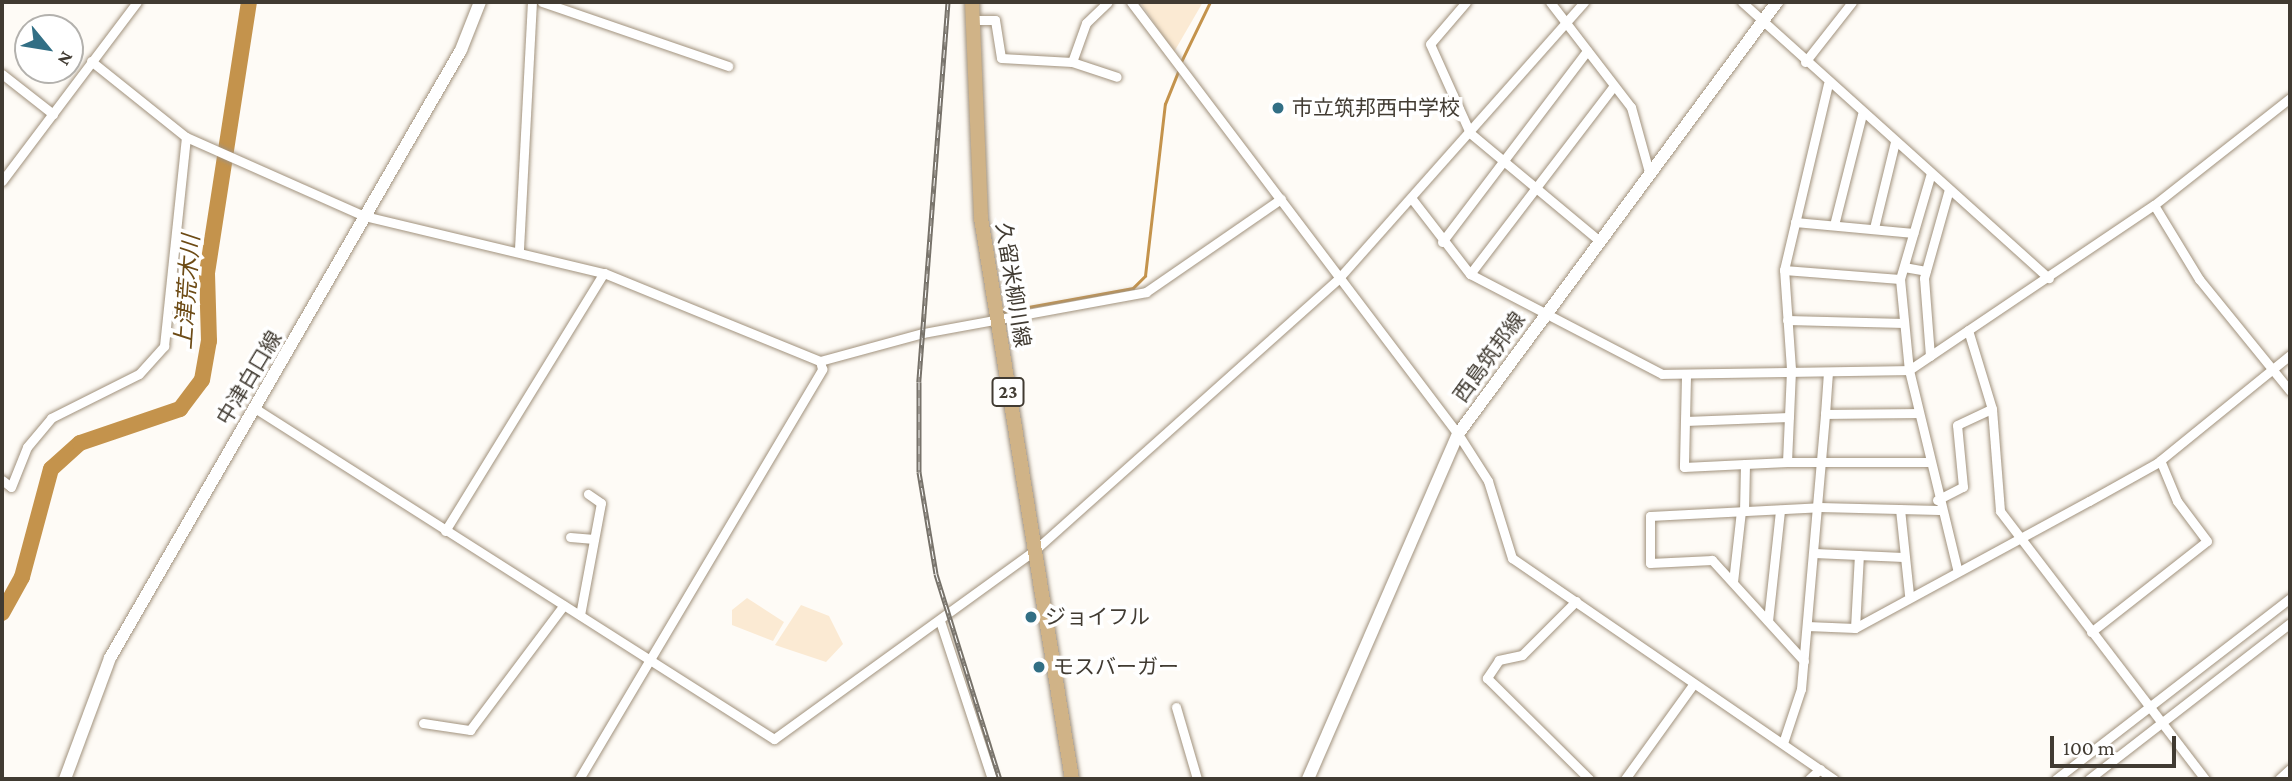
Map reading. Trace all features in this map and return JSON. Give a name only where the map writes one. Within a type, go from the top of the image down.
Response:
[{"type":"main road","name":"中津白口線","points":[[65,779],[101,675],[461,50],[480,2]]},
{"type":"main road","name":"久留米柳川線","points":[[972,2],[981,218],[1072,779]]},
{"type":"main road","name":"西島筑邦線","points":[[1308,779],[1458,434],[1597,239],[1777,2]]},
{"type":"street","points":[[2,181],[137,2]]},
{"type":"street","points":[[519,248],[533,2]]},
{"type":"street","points":[[542,2],[728,66]]},
{"type":"street","points":[[1072,62],[1086,23],[1108,2]]},
{"type":"street","points":[[1130,2],[1458,434],[1488,481],[1512,558],[1692,686],[1783,743],[1834,779]]},
{"type":"street","points":[[1466,2],[1430,44],[1470,133],[1597,239]]},
{"type":"street","points":[[1550,2],[1631,107],[1649,172]]},
{"type":"street","points":[[253,407],[774,739],[1035,550],[1339,278],[1412,199],[1584,2]]},
{"type":"street","points":[[1742,2],[1828,84],[2049,278]]},
{"type":"street","points":[[1805,62],[1852,2]]},
{"type":"street","points":[[972,20],[995,20],[1001,58],[1072,62],[1118,77]]},
{"type":"street","points":[[1442,242],[1503,158],[1587,51]]},
{"type":"street","points":[[91,61],[186,137],[363,216],[519,248],[604,273],[820,361],[996,318],[1146,292],[1281,199]]},
{"type":"street","points":[[2,74],[53,114]]},
{"type":"street","points":[[1787,462],[1791,369],[1784,270],[1828,84]]},
{"type":"street","points":[[1471,274],[1613,87]]},
{"type":"street","points":[[1412,199],[1442,242],[1471,274],[1662,374],[1686,376],[1791,369],[1828,372],[1909,370],[2154,205],[2290,98]]},
{"type":"street","points":[[1833,225],[1862,114]]},
{"type":"street","points":[[2,480],[11,487],[27,447],[51,418],[139,374],[164,346],[186,137]]},
{"type":"street","points":[[1874,229],[1895,142]]},
{"type":"street","points":[[1931,173],[1900,279],[1909,370],[1938,505],[1957,569]]},
{"type":"street","points":[[1930,356],[1926,271],[1949,189]]},
{"type":"street","points":[[2154,205],[2199,279],[2290,391]]},
{"type":"street","points":[[1795,222],[1913,233]]},
{"type":"street","points":[[1904,267],[1926,271]]},
{"type":"street","points":[[1784,270],[1900,279]]},
{"type":"street","points":[[445,531],[604,273]]},
{"type":"street","points":[[1787,320],[1904,323]]},
{"type":"street","points":[[1968,330],[1992,409],[2000,511],[2017,537],[2205,779]]},
{"type":"street","points":[[1807,626],[1855,628],[1909,594],[2160,460],[2290,355]]},
{"type":"street","points":[[579,779],[822,369],[820,361]]},
{"type":"street","points":[[1783,743],[1804,661],[1819,507],[1828,372]]},
{"type":"street","points":[[1686,376],[1684,467],[1787,462],[1928,462]]},
{"type":"street","points":[[1804,661],[1712,560],[1650,563],[1650,516],[1819,507],[1900,509],[1938,505],[1964,487],[1957,425],[1992,409]]},
{"type":"street","points":[[1825,414],[1918,414]]},
{"type":"street","points":[[1685,421],[1789,417]]},
{"type":"street","points":[[2091,632],[2207,541],[2177,501],[2160,460]]},
{"type":"street","points":[[1733,582],[1745,464]]},
{"type":"street","points":[[580,615],[601,503],[588,494]]},
{"type":"street","points":[[1900,509],[1909,594]]},
{"type":"street","points":[[1768,621],[1780,510]]},
{"type":"street","points":[[570,537],[594,539]]},
{"type":"street","points":[[1814,553],[1903,556]]},
{"type":"street","points":[[1855,628],[1859,555]]},
{"type":"street","points":[[2056,779],[2290,598]]},
{"type":"street","points":[[1576,601],[1522,654],[1499,660],[1487,678],[1589,779]]},
{"type":"street","points":[[423,723],[470,730],[564,605]]},
{"type":"street","points":[[940,621],[992,779]]},
{"type":"street","points":[[2090,779],[2290,623]]},
{"type":"street","points":[[1626,779],[1692,686]]},
{"type":"street","points":[[1175,707],[1197,779]]},
{"type":"street","points":[[1809,779],[1820,769]]},
{"type":"street","points":[[2279,779],[2290,769]]},
{"type":"shaded area","points":[[1140,2],[1203,2],[1174,52]]},
{"type":"shaded area","points":[[747,598],[784,622],[773,641],[732,625],[732,610]]},
{"type":"shaded area","points":[[801,605],[829,616],[843,644],[826,662],[775,645]]},
{"type":"waterway","name":"上津荒木川","points":[[2,613],[22,577],[51,469],[80,443],[180,409],[202,380],[209,341],[207,273],[249,2]]},
{"type":"waterway","points":[[1180,64],[1210,2]]},
{"type":"waterway","points":[[1001,312],[1133,288],[1145,276],[1165,104],[1178,71]]},
{"type":"railway","points":[[948,2],[919,382],[919,472],[936,574],[1000,779]]},
{"type":"place","name":"市立筑邦西中学校","points":[[1278,108]]},
{"type":"place","name":"ジョイフル","points":[[1031,617]]},
{"type":"place","name":"モスバーガー","points":[[1039,667]]}]
